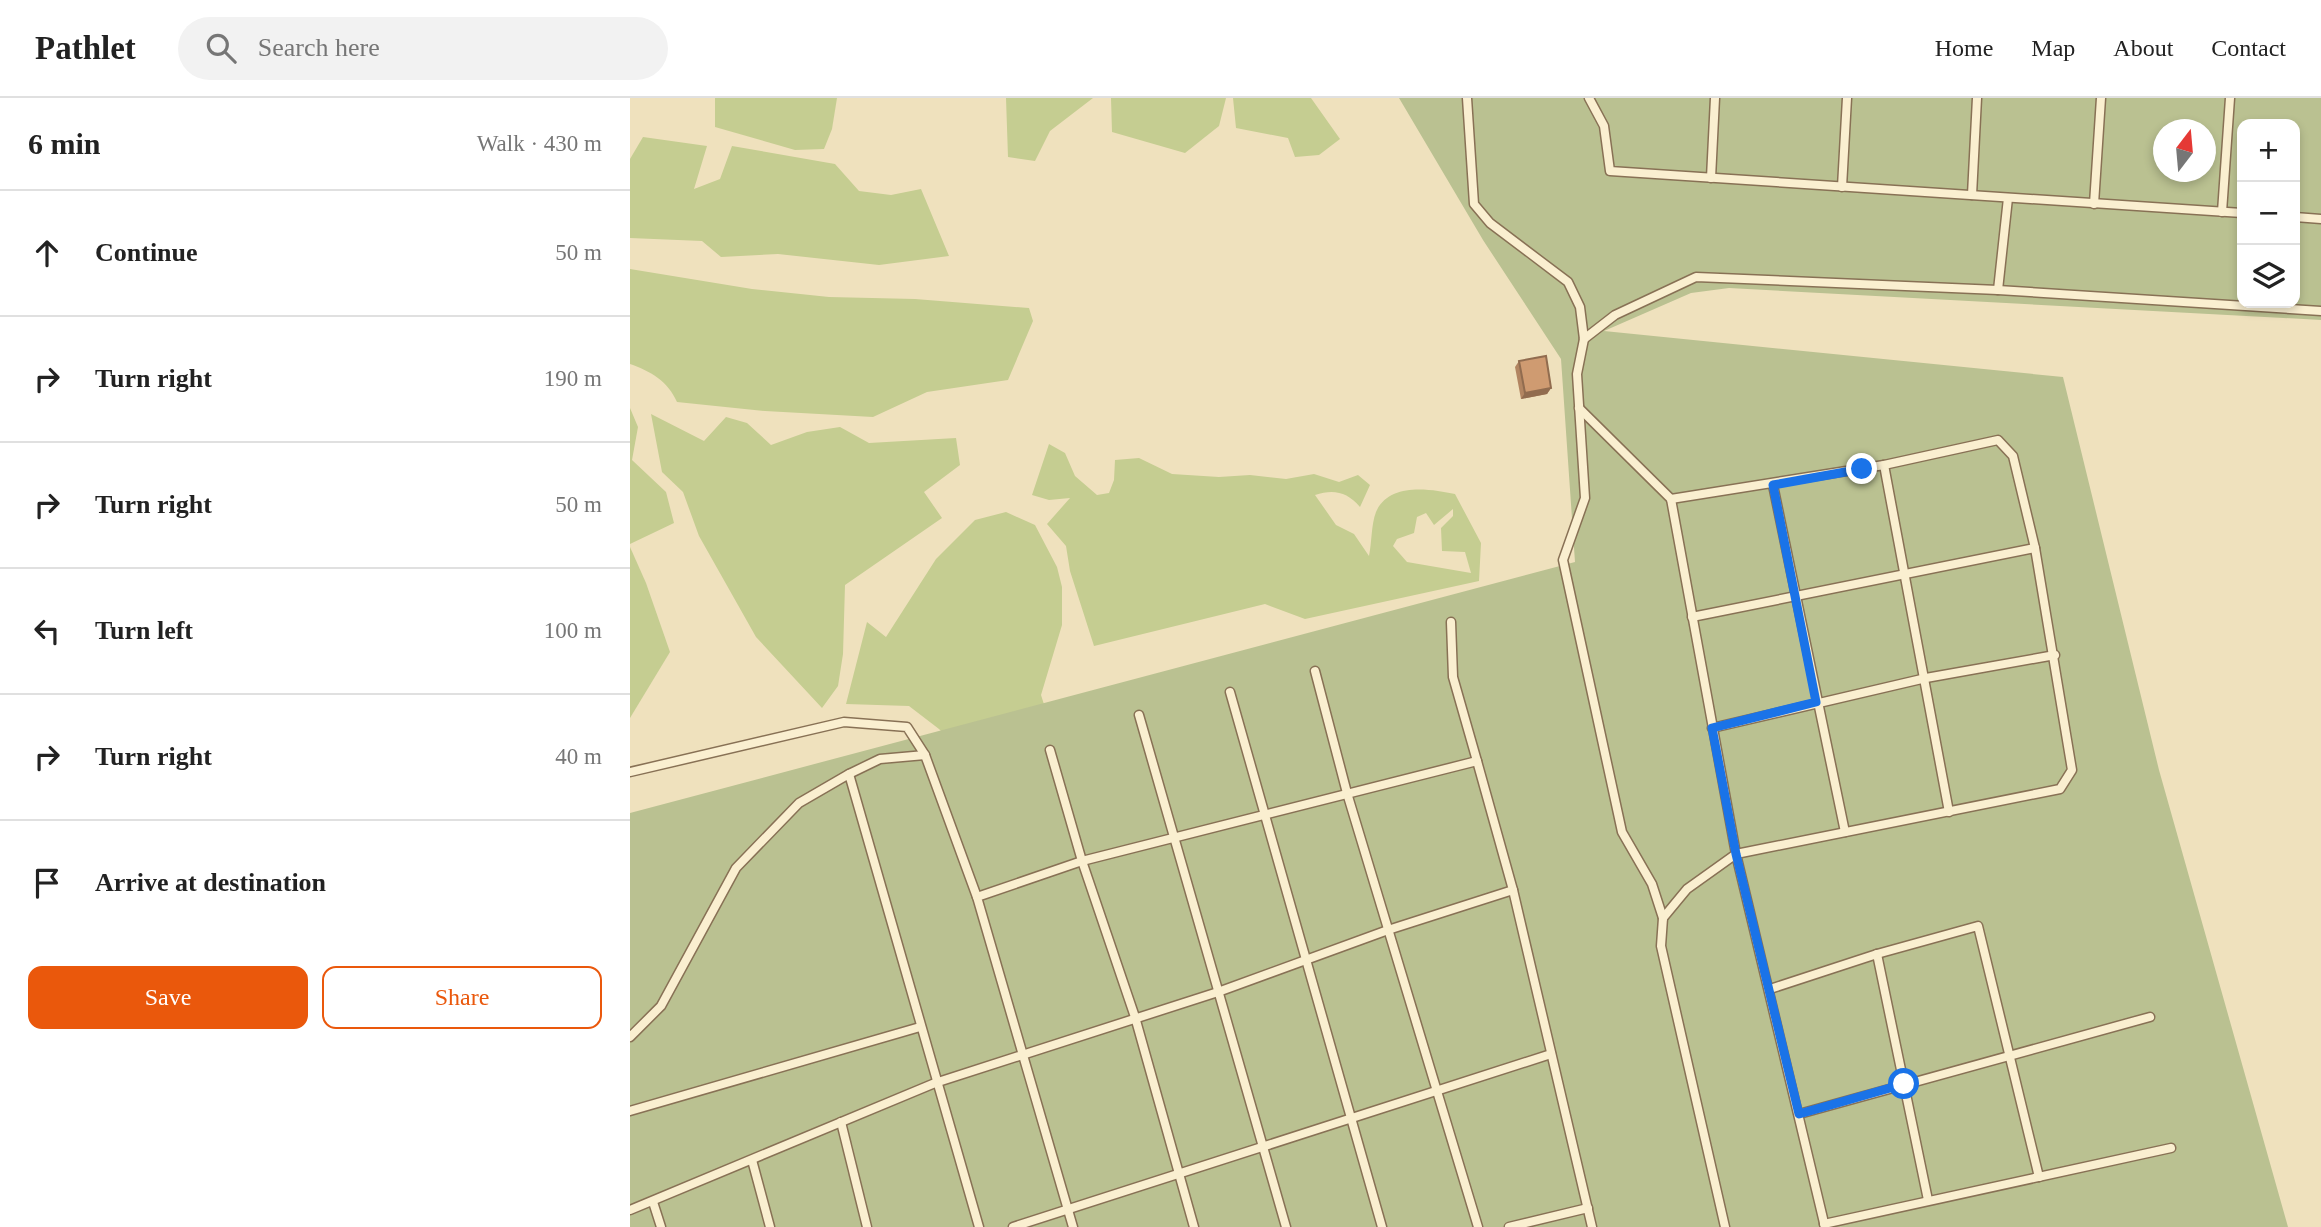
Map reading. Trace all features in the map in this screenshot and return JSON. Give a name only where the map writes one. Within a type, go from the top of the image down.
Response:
[{"type":"lane","points":[[1467,98],[1474,204],[1490,223],[1569,282],[1580,307],[1584,339],[1577,374],[1585,498],[1563,560],[1622,832],[1652,884],[1663,918],[1661,946],[1726,1227]]},
{"type":"lane","points":[[1589,98],[1604,126],[1610,171],[2237,214]]},
{"type":"lane","points":[[1712,178],[1715,98]]},
{"type":"lane","points":[[1842,187],[1847,98]]},
{"type":"lane","points":[[1972,195],[1977,98]]},
{"type":"lane","points":[[2094,204],[2101,98]]},
{"type":"lane","points":[[2222,212],[2230,98]]},
{"type":"lane","points":[[1998,290],[2008,198]]},
{"type":"lane","points":[[2300,217],[2321,219]]},
{"type":"lane","points":[[1584,339],[1615,315],[1696,277],[1998,290],[2321,311]]},
{"type":"lane","points":[[1579,408],[1671,499],[1736,854],[1825,1225],[2171,1148]]},
{"type":"lane","points":[[1663,918],[1687,889],[1736,854],[2060,789],[2072,770],[2055,655],[2035,548],[2013,456],[1998,440],[1884,465],[1773,485],[1671,499]]},
{"type":"lane","points":[[1884,465],[1949,811]]},
{"type":"lane","points":[[1773,485],[1845,832]]},
{"type":"lane","points":[[1692,617],[2035,548]]},
{"type":"lane","points":[[1451,622],[1452,677],[1513,890],[1592,1227]]},
{"type":"lane","points":[[1712,728],[1926,678],[2055,655]]},
{"type":"lane","points":[[1315,671],[1347,793],[1478,1227]]},
{"type":"lane","points":[[1230,692],[1382,1227]]},
{"type":"lane","points":[[1139,715],[1286,1227]]},
{"type":"lane","points":[[630,772],[844,722],[907,727],[925,755],[977,897],[1073,1227]]},
{"type":"lane","points":[[1050,750],[1082,860],[1135,1017],[1194,1227]]},
{"type":"lane","points":[[630,1037],[662,1006],[736,869],[799,803],[880,759],[925,755]]},
{"type":"lane","points":[[977,897],[1082,860],[1477,761]]},
{"type":"lane","points":[[849,774],[978,1227]]},
{"type":"lane","points":[[630,1210],[936,1083],[1218,992],[1388,930],[1513,890]]},
{"type":"lane","points":[[1770,989],[1877,954],[1978,926],[2039,1177]]},
{"type":"lane","points":[[1877,954],[1928,1200]]},
{"type":"lane","points":[[1799,1114],[2150,1017]]},
{"type":"lane","points":[[630,1111],[920,1027]]},
{"type":"lane","points":[[1013,1227],[1551,1054]]},
{"type":"lane","points":[[841,1122],[867,1227]]},
{"type":"lane","points":[[752,1160],[770,1227]]},
{"type":"lane","points":[[653,1202],[661,1227]]},
{"type":"lane","points":[[1508,1227],[1588,1208]]},
{"type":"green space","points":[[715,98],[837,98],[832,129],[824,149],[795,150],[715,127]]},
{"type":"green space","points":[[1006,98],[1093,98],[1050,131],[1035,161],[1008,157]]},
{"type":"green space","points":[[1111,98],[1226,98],[1219,126],[1185,153],[1112,132]]},
{"type":"green space","points":[[1233,98],[1311,98],[1340,139],[1319,155],[1295,157],[1288,138],[1236,128]]},
{"type":"green space","points":[[1399,98],[2321,98],[2321,320],[1729,288],[1691,293],[1604,331],[2063,377],[2159,770],[2288,1227],[630,1227],[630,813],[1575,562],[1561,359],[1483,240]]},
{"type":"green space","points":[[643,137],[707,146],[694,189],[720,179],[732,146],[835,164],[859,191],[891,195],[921,189],[949,256],[879,265],[778,254],[721,257],[702,241],[630,238],[630,159]]},
{"type":"green space","points":[[630,269],[752,289],[829,297],[915,299],[1029,308],[1033,321],[1008,380],[927,392],[873,417],[765,411],[677,402],[669,388],[658,378],[630,364]]},
{"type":"green space","points":[[630,408],[638,427],[632,460],[666,492],[674,523],[630,544]]},
{"type":"green space","points":[[651,414],[704,441],[726,417],[747,423],[771,445],[807,432],[840,427],[869,443],[956,438],[960,465],[924,492],[942,518],[845,585],[843,654],[838,686],[822,708],[756,637],[699,536],[683,492],[662,472]]},
{"type":"green space","points":[[1049,444],[1065,453],[1075,476],[1097,495],[1109,493],[1114,480],[1115,460],[1139,458],[1172,474],[1219,477],[1250,475],[1286,479],[1314,474],[1339,482],[1358,475],[1370,485],[1360,507],[1340,493],[1315,495],[1336,525],[1354,534],[1369,556],[1376,512],[1390,496],[1411,490],[1455,494],[1481,543],[1479,581],[1305,619],[1265,604],[1094,646],[1070,571],[1066,546],[1047,524],[1070,498],[1049,500],[1032,495]],"holes":[[[1453,509],[1453,516],[1441,528],[1442,551],[1465,552],[1471,573],[1407,562],[1393,546],[1397,539],[1414,533],[1417,517],[1426,513],[1434,525]]]},
{"type":"green space","points":[[1006,512],[1035,525],[1057,567],[1062,587],[1062,625],[1041,695],[1050,723],[959,749],[939,729],[909,706],[846,704],[867,622],[886,637],[936,559],[975,520]]},
{"type":"green space","points":[[630,547],[646,583],[670,652],[630,718]]},
{"type":"building","points":[[1546,356],[1551,388],[1525,393],[1519,361]]},
{"type":"route","points":[[1862,469],[1773,485],[1816,702],[1712,728],[1736,854],[1799,1114],[1904,1084]]}]
